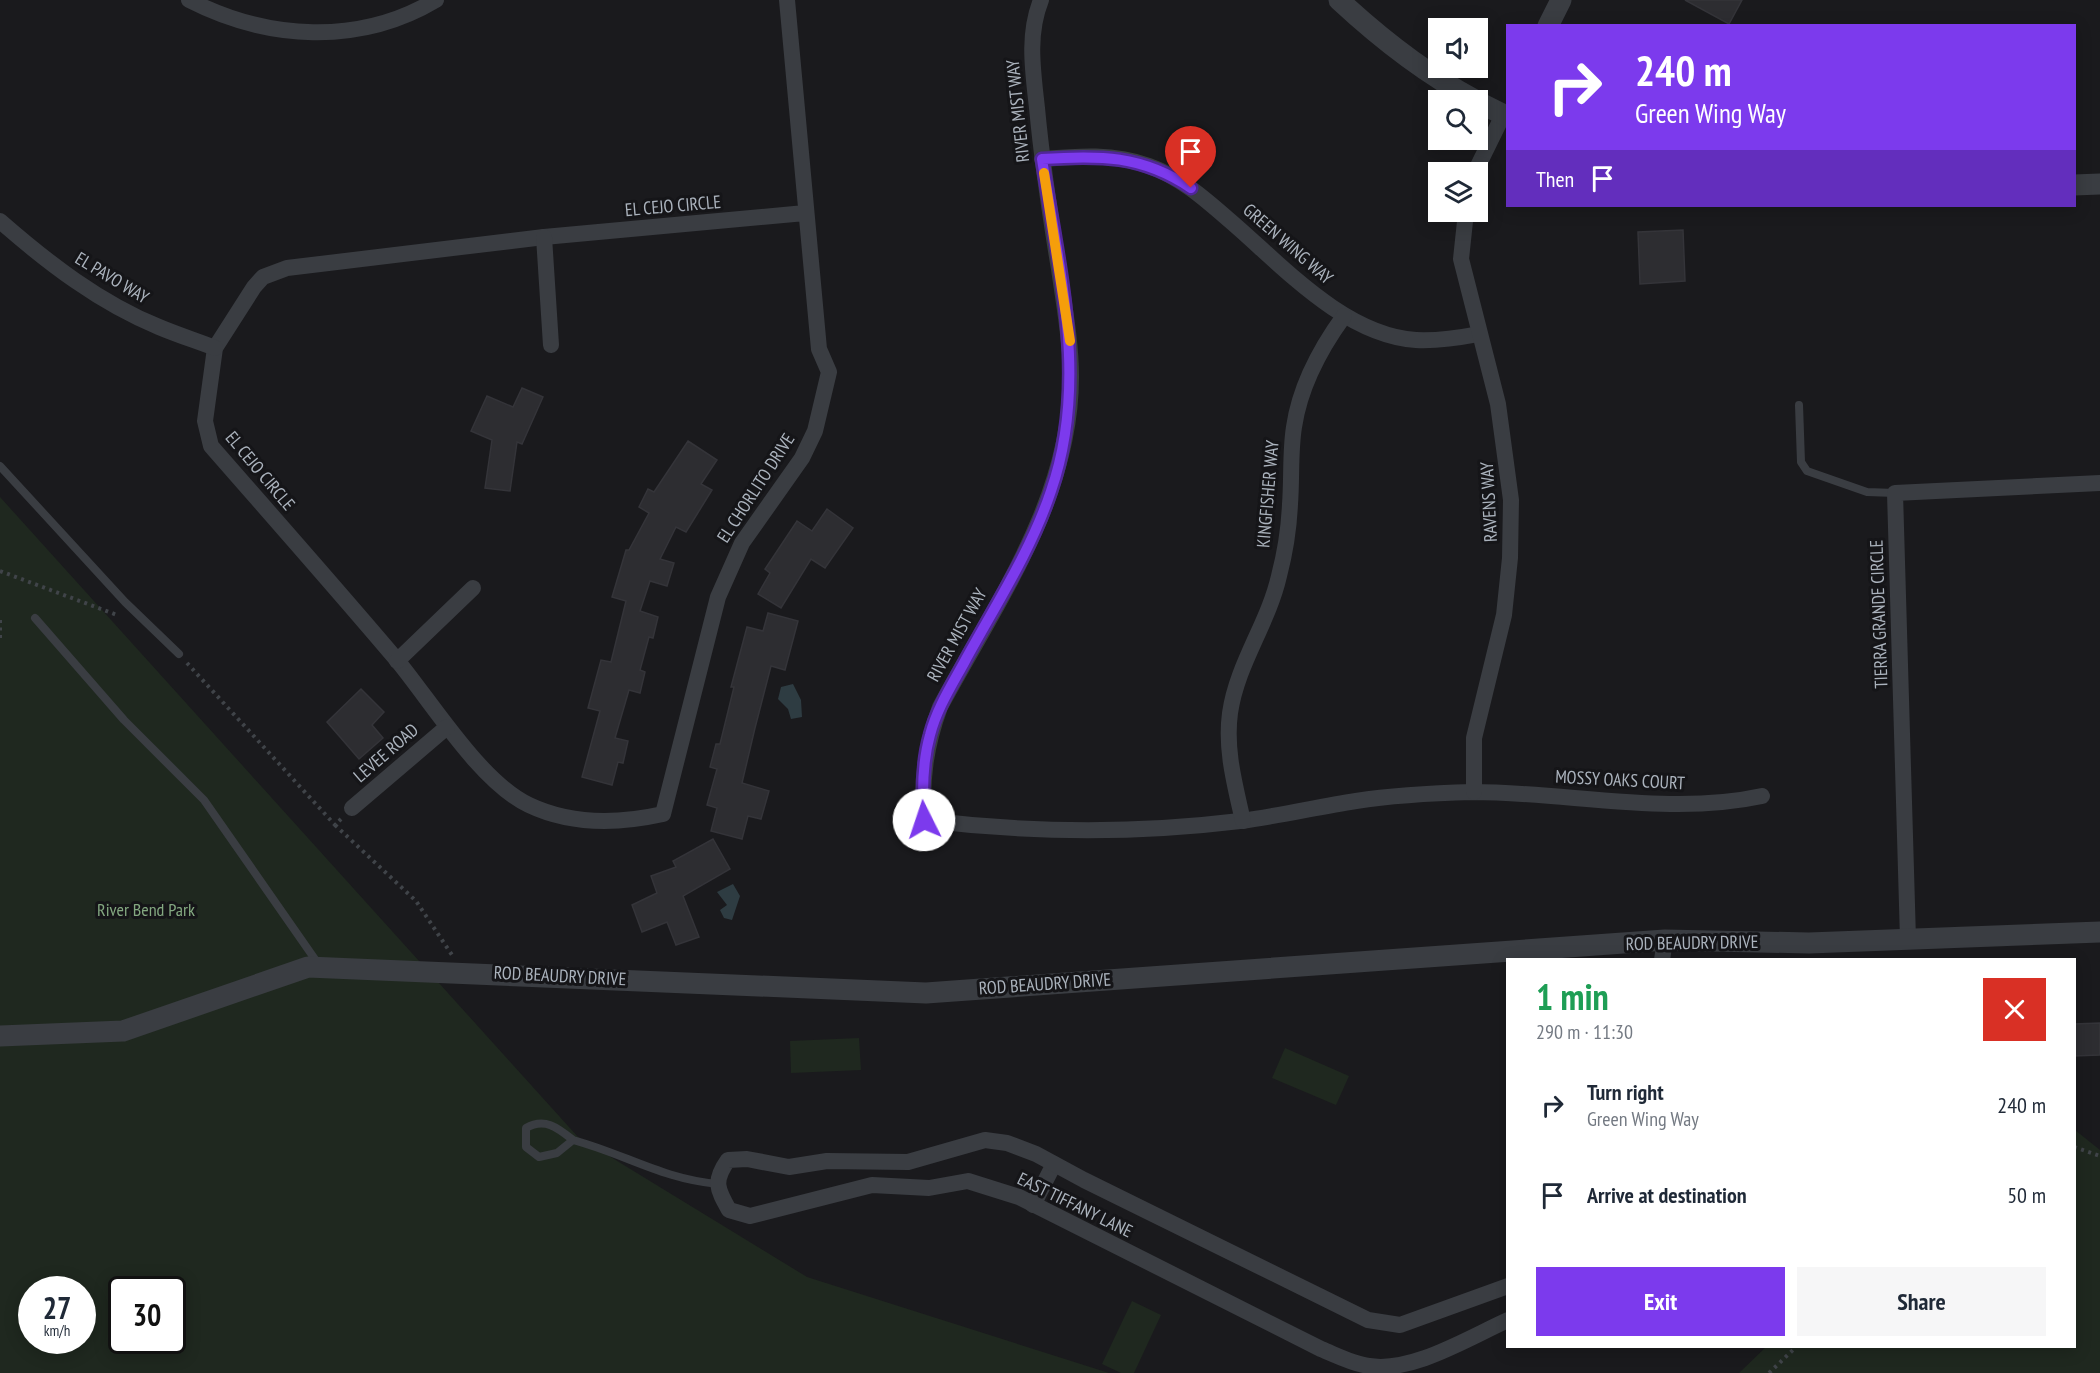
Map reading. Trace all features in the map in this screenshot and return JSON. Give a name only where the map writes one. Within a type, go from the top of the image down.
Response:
[{"type":"street","points":[[189,0],[243,23],[300,33],[329,33],[366,27],[400,17],[436,0]]},
{"type":"street","name":"EL CHORLITO DRIVE","points":[[663,814],[718,597],[729,569],[758,518],[802,458],[815,431],[824,402],[829,372],[819,349],[787,0]]},
{"type":"street","name":"RIVER MIST WAY","points":[[1041,0],[1031,38],[1042,159],[1070,345],[1071,389],[1064,446],[1051,492],[1037,528],[940,706],[924,763],[924,820],[1011,829],[1103,831],[1165,829],[1242,821],[1358,801],[1474,792]]},
{"type":"street","points":[[1339,0],[1398,52],[1436,80],[1455,90]]},
{"type":"street","points":[[1549,24],[1561,0]]},
{"type":"street","points":[[1480,162],[1506,112],[1488,105]]},
{"type":"street","name":"GREEN WING WAY","points":[[1042,159],[1089,156],[1119,158],[1150,166],[1178,180],[1204,197],[1344,316],[1372,329],[1414,340],[1444,340],[1479,334]]},
{"type":"street","points":[[2076,185],[2100,184]]},
{"type":"street","name":"EL CEJO CIRCLE","points":[[663,814],[611,822],[556,815],[530,806],[496,780],[447,727],[397,661],[211,446],[205,421],[215,348],[254,287],[275,271],[544,237],[805,213]]},
{"type":"street","name":"EL PAVO WAY","points":[[0,221],[71,278],[119,308],[159,327],[215,348]]},
{"type":"street","name":"RAVENS WAY","points":[[1465,222],[1461,259],[1505,442],[1511,500],[1510,558],[1504,615],[1474,738],[1474,792]]},
{"type":"street","points":[[544,237],[551,345]]},
{"type":"street","name":"KINGFISHER WAY","points":[[1242,821],[1229,750],[1232,704],[1245,659],[1267,614],[1278,579],[1290,506],[1292,440],[1302,393],[1314,363],[1344,316]]},
{"type":"street","points":[[1894,493],[2100,483]]},
{"type":"street","name":"TIERRA GRANDE CIRCLE","points":[[1894,493],[1908,939]]},
{"type":"street","points":[[397,661],[473,588]]},
{"type":"street","name":"LEVEE ROAD","points":[[352,808],[447,727]]},
{"type":"street","name":"MOSSY OAKS COURT","points":[[1474,792],[1713,804],[1762,796]]},
{"type":"street","name":"ROD BEAUDRY DRIVE","points":[[1527,958],[1809,943],[2100,932]]},
{"type":"street","name":"ROD BEAUDRY DRIVE","points":[[0,1036],[123,1031],[308,967],[926,993],[1506,959]]},
{"type":"street","name":"EAST TIFFANY LANE","points":[[1506,1287],[1400,1325],[1368,1320],[1054,1164],[1007,1143],[985,1140],[908,1162],[827,1161],[789,1167],[747,1159],[729,1160],[719,1174],[720,1194],[729,1210],[750,1216],[873,1185],[929,1188],[968,1181],[1019,1197],[1321,1349],[1367,1366],[1393,1368],[1423,1360],[1506,1321]]},
{"type":"street","points":[[1033,1205],[1054,1164]]},
{"type":"lane","points":[[1799,405],[1801,462],[1807,471],[1867,492],[1894,493]]},
{"type":"lane","points":[[0,466],[125,602],[179,654]]},
{"type":"lane","points":[[35,618],[123,720],[204,800],[321,968]]},
{"type":"lane","points":[[573,1140],[557,1153],[539,1157],[526,1147],[526,1128],[535,1123],[555,1126],[573,1140],[607,1149],[674,1178],[718,1184]]},
{"type":"path","points":[[0,572],[123,617]]},
{"type":"path","points":[[0,620],[0,640]]},
{"type":"path","points":[[179,654],[335,825],[416,901],[464,972]]},
{"type":"path","points":[[335,825],[352,808]]},
{"type":"path","points":[[2076,1148],[2100,1156]]},
{"type":"path","points":[[1768,1373],[1795,1348]]},
{"type":"green space","name":"River Bend Park","points":[[0,497],[578,1137],[807,1277],[1109,1373],[0,1373]]},
{"type":"green space","points":[[859,1038],[861,1070],[791,1073],[790,1041]]},
{"type":"green space","points":[[1285,1048],[1349,1076],[1336,1105],[1272,1078]]},
{"type":"green space","points":[[2076,1131],[2100,1150],[2100,1373],[1739,1373],[1765,1348],[2076,1348]]},
{"type":"green space","points":[[1132,1301],[1161,1315],[1134,1373],[1121,1373],[1102,1364]]},
{"type":"shaded area","points":[[793,684],[801,700],[802,717],[791,719],[788,709],[778,699],[781,687]]},
{"type":"shaded area","points":[[733,884],[740,896],[732,920],[724,918],[720,910],[727,905],[717,892]]},
{"type":"building","points":[[1685,0],[1742,0],[1729,24]]},
{"type":"building","points":[[1683,230],[1685,281],[1640,284],[1638,232]]},
{"type":"building","points":[[522,388],[543,397],[522,444],[517,442],[510,491],[485,488],[492,440],[471,431],[487,396],[513,407]]},
{"type":"building","points":[[688,441],[717,460],[701,484],[712,490],[686,532],[676,527],[660,559],[674,563],[667,586],[650,581],[640,611],[658,617],[653,638],[649,637],[640,670],[645,672],[640,693],[629,690],[615,738],[628,741],[623,763],[618,762],[612,785],[582,777],[600,711],[588,708],[601,660],[611,662],[626,601],[612,597],[626,550],[629,550],[649,513],[639,507],[648,489],[654,492]]},
{"type":"building","points":[[827,509],[853,528],[825,568],[811,559],[781,608],[758,594],[770,573],[765,569],[797,521],[812,531]]},
{"type":"building","points":[[768,613],[798,621],[785,670],[771,666],[755,728],[742,783],[769,791],[761,819],[748,816],[742,839],[711,831],[717,808],[707,805],[717,769],[710,767],[716,744],[720,744],[734,687],[731,687],[747,627],[763,631]]},
{"type":"building","points":[[361,689],[384,712],[372,725],[383,738],[359,759],[327,722]]},
{"type":"building","points":[[713,839],[730,869],[683,896],[699,937],[676,945],[667,922],[642,932],[632,905],[657,893],[651,876],[676,867],[673,861]]},
{"type":"building","points":[[2100,1023],[2100,1055],[2076,1056],[2076,1024]]},
{"type":"slow traffic","points":[[1044,173],[1070,341]]},
{"type":"route","points":[[924,820],[922,792],[924,763],[930,734],[940,706],[1037,528],[1062,455],[1069,417],[1070,345],[1042,159],[1089,156],[1119,158],[1150,166],[1191,188]]}]
